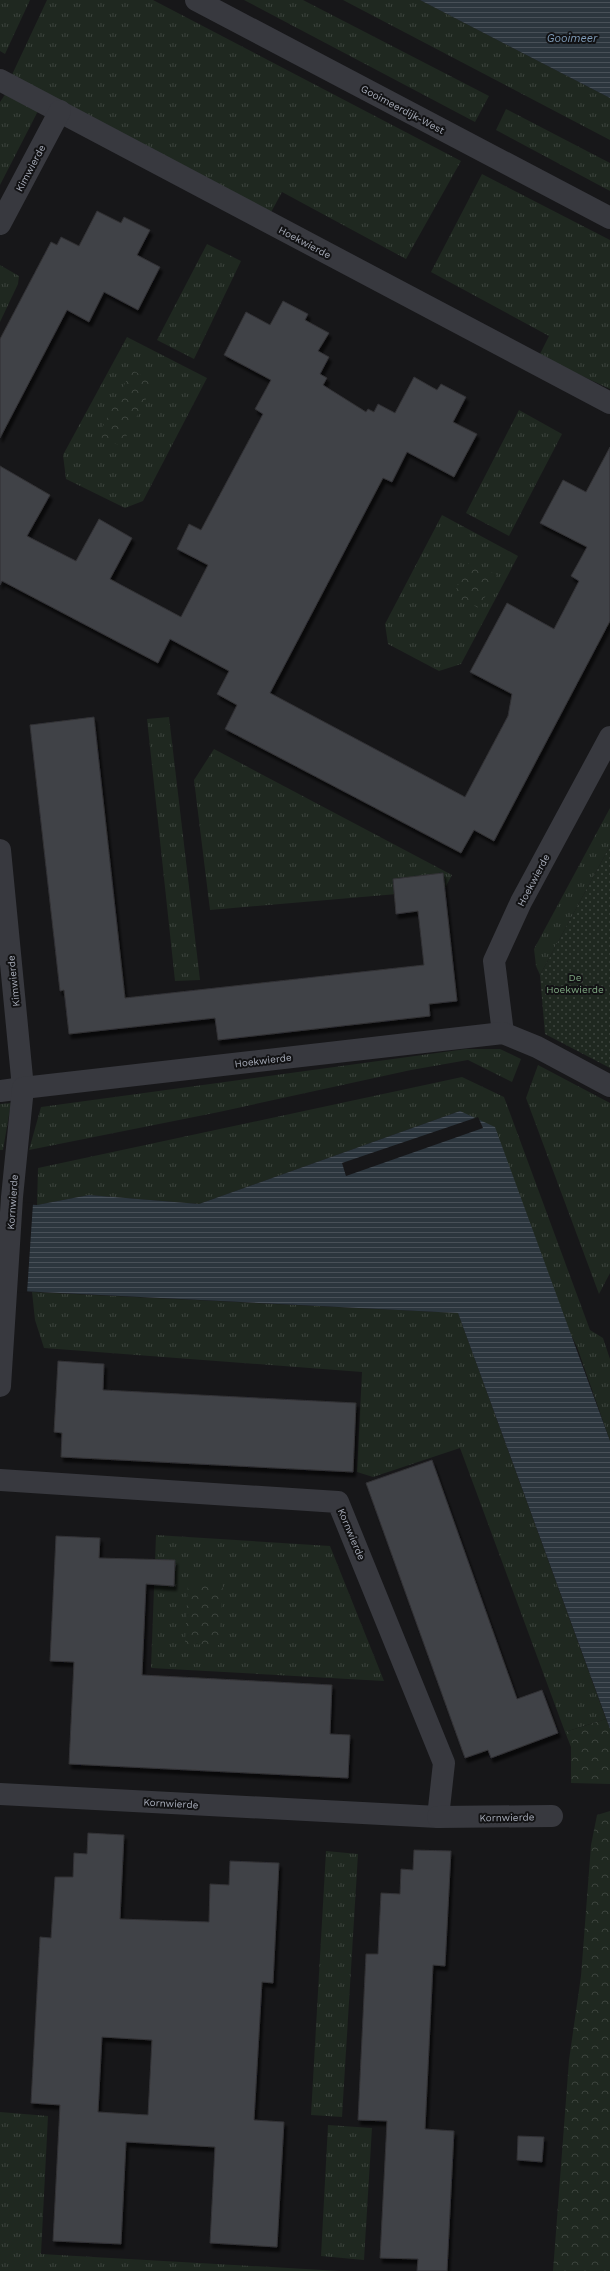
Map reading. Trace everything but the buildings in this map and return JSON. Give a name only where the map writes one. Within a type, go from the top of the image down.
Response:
[{"type":"street","name":"Gooimeerdijk-West","points":[[196,0],[610,218]]},
{"type":"street","name":"Hoekwierde","points":[[0,80],[610,403]]},
{"type":"street","name":"Kimwierde","points":[[0,224],[60,112]]},
{"type":"street","name":"Hoekwierde","points":[[503,1033],[494,961],[521,902],[610,737]]},
{"type":"street","name":"Kimwierde","points":[[0,850],[23,1088]]},
{"type":"street","name":"Hoekwierde","points":[[23,1088],[503,1033],[537,1047],[610,1086]]},
{"type":"street","points":[[0,1091],[23,1088]]},
{"type":"street","name":"Kornwierde","points":[[0,1386],[12,1197],[23,1088]]},
{"type":"street","name":"Kornwierde","points":[[0,1480],[338,1502],[444,1763],[438,1817]]},
{"type":"street","name":"Kornwierde","points":[[0,1794],[438,1817],[552,1816]]},
{"type":"green space","points":[[0,0],[30,0],[5,54],[0,51]]},
{"type":"green space","points":[[47,0],[153,0],[461,161],[406,259],[282,192],[269,216],[10,79]]},
{"type":"green space","points":[[244,0],[303,0],[489,96],[475,122]]},
{"type":"green space","points":[[343,0],[420,0],[610,98],[610,140]]},
{"type":"green space","points":[[6,93],[38,111],[0,185],[0,102]]},
{"type":"green space","points":[[506,109],[610,163],[610,191],[496,130]]},
{"type":"green space","points":[[482,174],[610,240],[610,389],[539,356],[549,336],[431,272]]},
{"type":"green space","points":[[207,244],[241,261],[194,359],[157,340]]},
{"type":"green space","points":[[0,265],[19,276],[18,284],[0,322]]},
{"type":"green space","points":[[127,337],[207,378],[143,501],[125,508],[66,479],[63,455]]},
{"type":"green space","points":[[132,370],[155,382],[121,446],[98,436]]},
{"type":"green space","points":[[519,410],[562,434],[509,536],[466,513]]},
{"type":"green space","points":[[442,515],[518,556],[461,664],[439,671],[388,644],[385,624]]},
{"type":"green space","points":[[469,562],[497,575],[479,608],[453,596]]},
{"type":"green space","points":[[169,717],[200,980],[175,981],[147,719]]},
{"type":"green space","points":[[214,749],[452,875],[444,890],[210,910],[194,780]]},
{"type":"green space","points":[[610,808],[610,846],[540,975],[536,966],[534,949]]},
{"type":"green space","name":"De Hoekwierde","points":[[610,846],[610,1068],[545,1034],[540,975]]},
{"type":"green space","points":[[466,1049],[500,1049],[521,1059],[512,1082],[468,1060],[411,1070],[219,1112],[29,1150],[41,1107]]},
{"type":"green space","points":[[538,1065],[610,1103],[610,1273],[599,1294],[526,1098]]},
{"type":"green space","points":[[462,1077],[504,1097],[590,1330],[603,1338],[610,1359],[610,1441],[577,1347],[460,1111],[199,1204],[89,1195],[37,1205],[38,1168]]},
{"type":"green space","points":[[11,1103],[3,1150],[0,1150],[0,1104]]},
{"type":"green space","points":[[32,1292],[458,1313],[606,1719],[565,1732],[460,1448],[373,1477],[357,1472],[362,1372],[44,1348],[35,1320]]},
{"type":"green space","points":[[156,1535],[330,1546],[384,1681],[151,1668]]},
{"type":"green space","points":[[188,1582],[223,1583],[219,1645],[185,1644]]},
{"type":"green space","points":[[606,1719],[610,1729],[610,1784],[571,1783],[571,1747],[565,1732]]},
{"type":"green space","points":[[610,1811],[610,2271],[553,2271],[569,2060],[581,1976],[591,1845],[597,1815]]},
{"type":"green space","points":[[326,1851],[358,1854],[342,2117],[311,2115]]},
{"type":"green space","points":[[0,2112],[48,2116],[41,2254],[340,2271],[0,2271]]},
{"type":"green space","points":[[328,2125],[372,2128],[364,2260],[321,2256]]},
{"type":"water","name":"Gooimeer","points":[[420,0],[610,0],[610,98]]},
{"type":"water","points":[[460,1111],[495,1127],[610,1441],[610,1729],[458,1313],[0,1290],[0,1203],[37,1205],[89,1195],[199,1204]]},
{"type":"pier","points":[[478,1117],[483,1128],[346,1176],[342,1163]]},
{"type":"pier","points":[[0,1201],[33,1203],[27,1293],[0,1292]]}]
